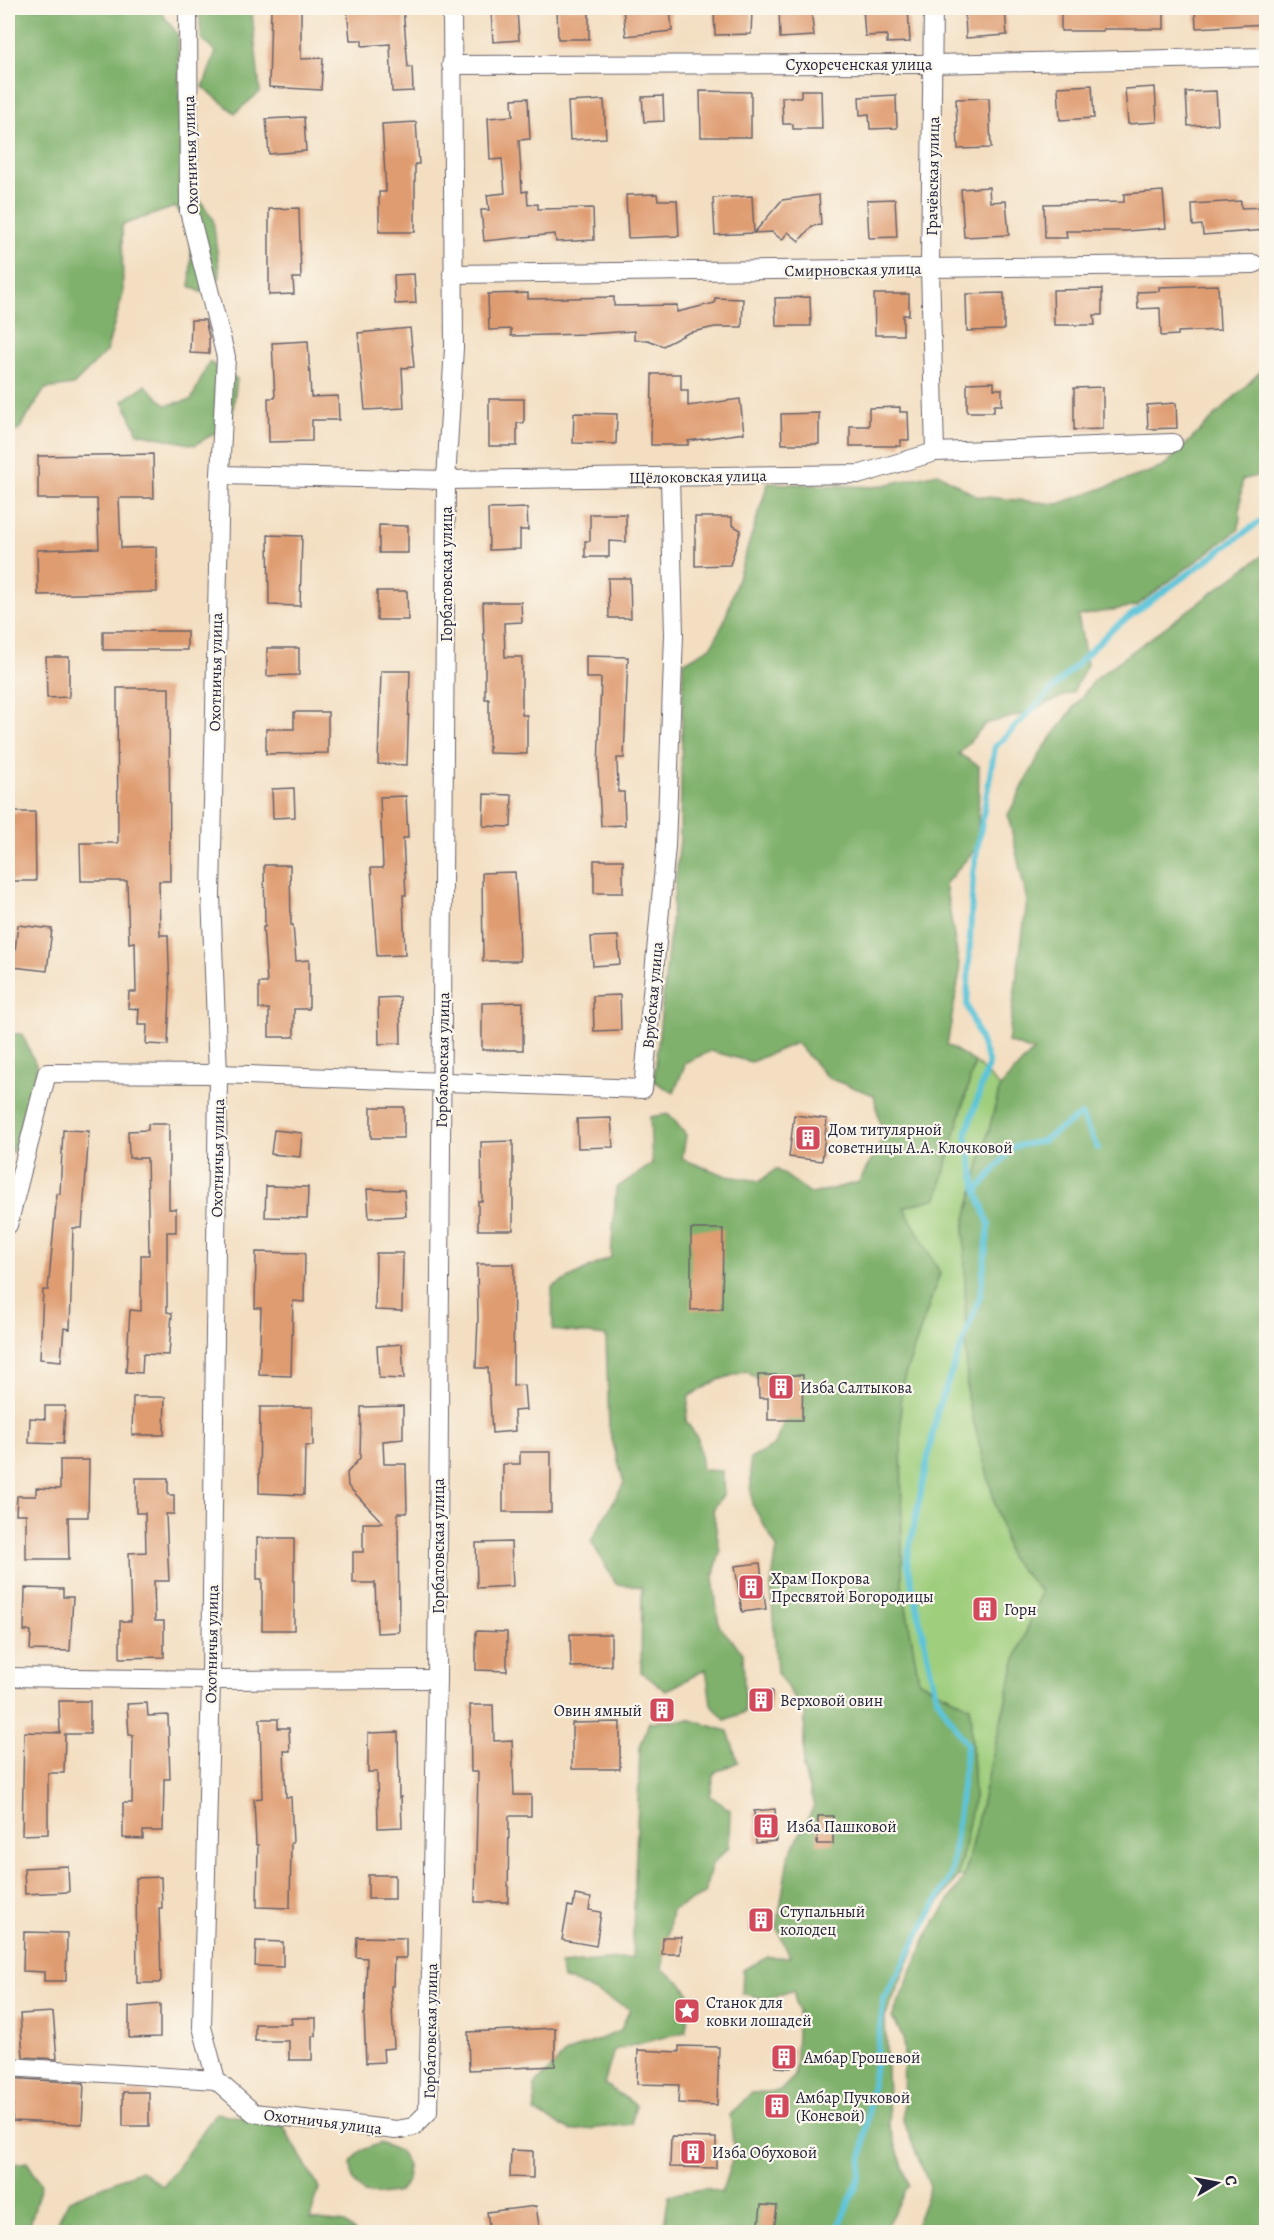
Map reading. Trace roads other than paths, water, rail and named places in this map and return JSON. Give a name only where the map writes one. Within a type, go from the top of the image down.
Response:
[{"type":"street","name":"Охотничья улица","points":[[188,8],[189,211],[226,357],[220,475],[211,895],[218,1074],[211,1680],[202,2027],[216,2080],[254,2113],[396,2130],[413,2127],[428,2112]]},
{"type":"street","name":"Горбатовская улица","points":[[428,2112],[437,1679],[446,480],[454,348],[452,8]]},
{"type":"street","name":"Грачёвская улица","points":[[933,8],[930,268],[935,452]]},
{"type":"street","name":"Сухореченская улица","points":[[451,65],[933,64],[1266,57]]},
{"type":"street","name":"Смирновская улица","points":[[452,274],[1254,264]]},
{"type":"street","name":"Щёлоковская улица","points":[[220,475],[446,480],[861,474],[935,452],[1173,443]]},
{"type":"street","name":"Врубская улица","points":[[8,1225],[47,1073],[218,1074],[643,1089],[666,846],[674,635],[670,477]]},
{"type":"street","points":[[8,1677],[211,1680],[437,1679]]},
{"type":"street","points":[[8,2067],[216,2080]]},
{"type":"waterway","points":[[836,2232],[859,2179],[884,1999],[951,1875],[967,1745],[936,1696],[907,1560],[938,1408],[980,1297],[989,1225],[977,1191],[966,1134],[989,1063],[967,1005],[973,873],[995,747],[1111,630],[1266,517]]},
{"type":"waterway","points":[[977,1191],[1013,1147],[1042,1141],[1081,1115],[1098,1148]]},
{"type":"place","name":"Дом титулярной советницы А.А. Клочковой","points":[[808,1138]]},
{"type":"place","name":"Изба Салтыкова","points":[[781,1387]]},
{"type":"place","name":"Храм Покрова Пресвятой Богородицы","points":[[751,1587]]},
{"type":"place","name":"Горн","points":[[985,1609]]},
{"type":"place","name":"Верховой овин","points":[[761,1700]]},
{"type":"place","name":"Овин ямный","points":[[662,1710]]},
{"type":"place","name":"Изба Пашковой","points":[[766,1826]]},
{"type":"place","name":"Ступальный колодец","points":[[761,1920]]},
{"type":"place","name":"Станок для ковки лошадей","points":[[687,2011]]},
{"type":"place","name":"Амбар Грошевой","points":[[784,2057]]},
{"type":"place","name":"Амбар Пучковой (Коневой)","points":[[777,2106]]},
{"type":"place","name":"Изба Обуховой","points":[[693,2152]]}]
